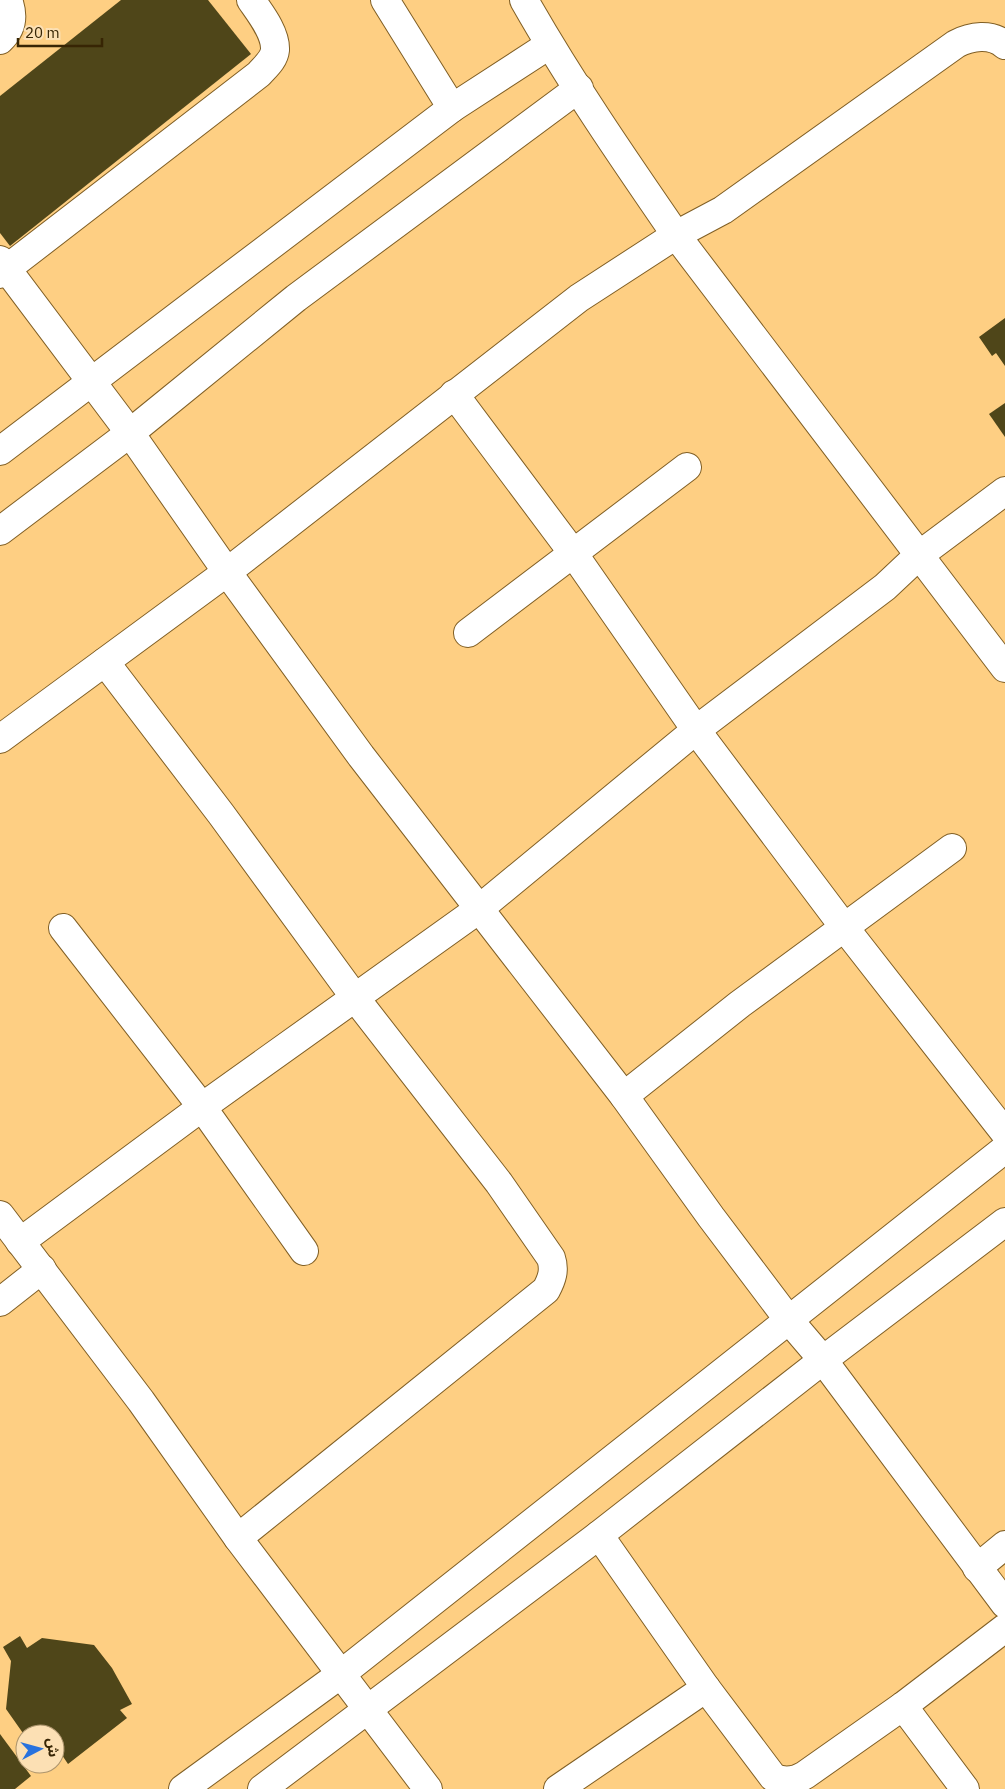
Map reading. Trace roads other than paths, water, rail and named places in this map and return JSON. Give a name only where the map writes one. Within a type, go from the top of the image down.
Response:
[{"type":"street","points":[[0,40],[11,27],[13,13],[8,0]]},
{"type":"street","points":[[251,0],[272,35],[275,51],[270,62],[259,74],[3,267],[130,433],[227,572],[361,756],[624,1096],[711,1217],[788,1319],[823,1360],[1005,1604]]},
{"type":"street","points":[[385,0],[452,108]]},
{"type":"street","points":[[524,0],[549,45],[676,235],[918,556],[1005,668]]},
{"type":"street","points":[[0,739],[227,572],[580,298],[676,235],[722,210],[956,44],[967,39],[984,36],[1000,40],[1005,45]]},
{"type":"street","points":[[0,451],[452,108],[549,45]]},
{"type":"street","points":[[0,531],[130,433],[296,298],[578,88]]},
{"type":"street","points":[[454,394],[573,553],[696,730],[844,927],[1005,1133]]},
{"type":"street","points":[[468,633],[687,467]]},
{"type":"street","points":[[20,1242],[202,1107],[356,999],[479,909],[696,730],[885,587],[918,556],[1005,491]]},
{"type":"street","points":[[105,662],[221,814],[356,999],[504,1190],[551,1258],[553,1264],[552,1280],[546,1290],[238,1538]]},
{"type":"street","points":[[624,1096],[740,1004],[952,848]]},
{"type":"street","points":[[63,928],[202,1107],[304,1251]]},
{"type":"street","points":[[183,1789],[341,1674],[1005,1149]]},
{"type":"street","points":[[0,1215],[141,1401],[238,1538],[428,1789]]},
{"type":"street","points":[[262,1789],[599,1535],[823,1360],[1005,1222]]},
{"type":"street","points":[[0,1302],[42,1269]]},
{"type":"street","points":[[599,1535],[706,1688],[773,1777],[779,1781],[797,1780],[903,1706],[1005,1628]]},
{"type":"street","points":[[977,1568],[1005,1545]]},
{"type":"street","points":[[558,1789],[706,1688]]},
{"type":"street","points":[[903,1706],[965,1789]]}]
